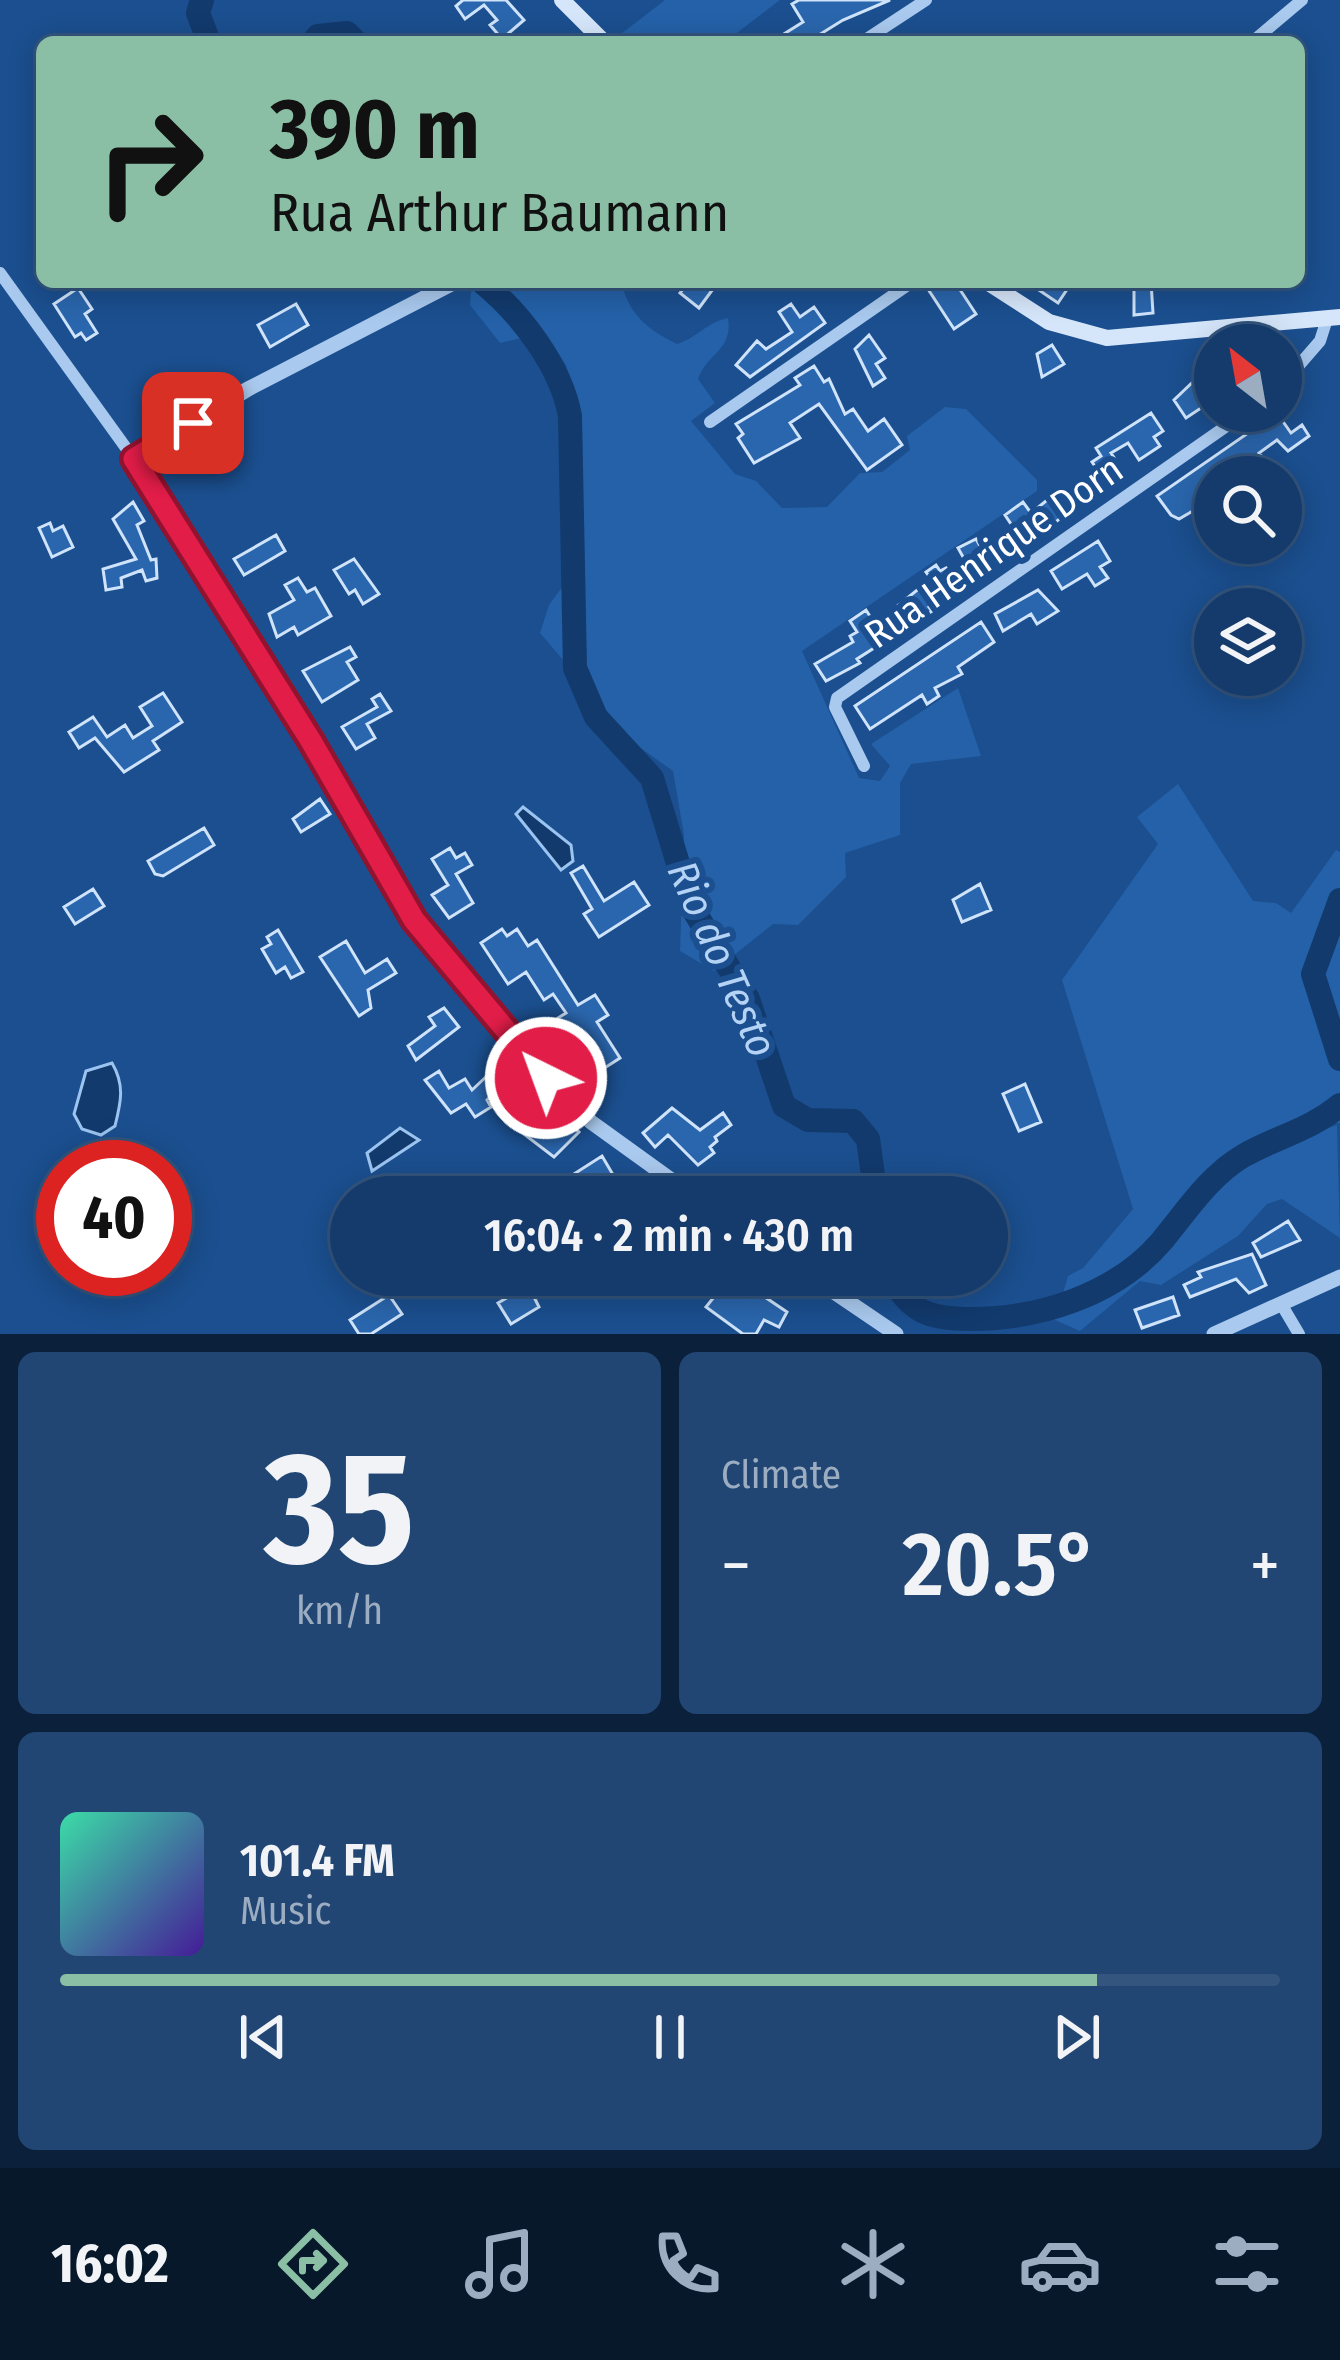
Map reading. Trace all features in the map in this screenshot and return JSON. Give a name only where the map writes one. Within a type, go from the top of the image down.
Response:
[{"type":"main road","points":[[562,0],[598,36]]},
{"type":"main road","points":[[997,288],[1049,322],[1107,338],[1334,318]]},
{"type":"street","points":[[871,36],[926,0]]},
{"type":"street","points":[[1259,36],[1302,0]]},
{"type":"street","points":[[0,273],[134,459],[434,948],[592,1122],[666,1176]]},
{"type":"street","points":[[134,459],[248,389],[443,288]]},
{"type":"street","points":[[710,422],[903,288]]},
{"type":"street","points":[[1302,361],[1334,318]]},
{"type":"street","name":"Rua Henrique Dorn","points":[[864,766],[836,707],[837,698],[1217,432]]},
{"type":"street","points":[[1214,1334],[1283,1307],[1340,1277]]},
{"type":"street","points":[[840,1296],[896,1334]]},
{"type":"street","points":[[1283,1307],[1299,1334]]},
{"type":"shaded area","points":[[665,0],[780,0],[733,36],[618,36]]},
{"type":"shaded area","points":[[476,288],[624,288],[641,319],[677,344],[728,318],[727,338],[698,379],[715,403],[691,421],[735,474],[756,481],[782,508],[827,507],[860,473],[882,472],[910,450],[907,436],[945,407],[966,409],[1037,480],[1037,491],[802,651],[859,778],[880,781],[890,766],[871,744],[958,688],[981,756],[911,764],[900,783],[900,835],[845,853],[846,877],[798,925],[773,924],[714,971],[680,951],[684,835],[673,771],[635,744],[540,633],[549,605],[582,560],[579,413],[566,365],[544,333],[500,343],[470,305]]},
{"type":"shaded area","points":[[1178,784],[1253,901],[1276,903],[1291,913],[1336,850],[1340,852],[1340,1123],[1297,1121],[1219,1158],[1204,1174],[1337,1125],[1340,1238],[1282,1199],[1267,1204],[1238,1236],[1161,1285],[1140,1281],[1080,1331],[1055,1320],[1068,1276],[1083,1268],[1133,1209],[1062,980],[1158,844],[1137,817]]},
{"type":"shaded area","points":[[523,807],[571,845],[573,861],[561,870],[516,814]]},
{"type":"shaded area","points":[[112,1063],[120,1101],[115,1126],[101,1135],[82,1129],[74,1114],[86,1071]]},
{"type":"shaded area","points":[[400,1128],[419,1140],[372,1171],[367,1153]]},
{"type":"building","points":[[463,0],[506,0],[524,20],[499,36],[490,25],[497,20],[484,5],[465,19],[456,6]]},
{"type":"building","points":[[799,0],[890,0],[817,36],[781,36],[803,22],[792,4]]},
{"type":"building","points":[[78,288],[92,309],[85,314],[97,333],[86,340],[81,333],[75,337],[54,304]]},
{"type":"building","points":[[684,288],[713,289],[699,308],[680,293]]},
{"type":"building","points":[[927,288],[959,288],[976,314],[954,329]]},
{"type":"building","points":[[1036,288],[1068,288],[1058,303]]},
{"type":"building","points":[[1134,288],[1151,288],[1153,313],[1134,315]]},
{"type":"building","points":[[296,304],[308,325],[270,347],[258,325]]},
{"type":"building","points":[[791,304],[800,317],[814,307],[825,323],[750,377],[736,365],[757,341],[766,349],[792,332],[779,312]]},
{"type":"building","points":[[869,335],[885,358],[876,364],[885,378],[873,386],[855,349]]},
{"type":"building","points":[[1052,345],[1064,364],[1042,377],[1037,354]]},
{"type":"building","points":[[814,366],[824,382],[829,379],[845,414],[853,409],[868,431],[884,419],[902,445],[867,470],[819,404],[790,423],[800,438],[754,463],[738,438],[743,434],[736,424],[800,385],[795,378]]},
{"type":"building","points":[[1194,381],[1194,413],[1186,418],[1174,400]]},
{"type":"building","points":[[1151,413],[1163,431],[1154,437],[1160,446],[1139,460],[1128,443],[1111,453],[1125,474],[1108,485],[1092,462],[1101,456],[1096,448]]},
{"type":"building","points":[[1302,425],[1309,436],[1288,451],[1277,440],[1259,453],[1261,456],[1215,456],[1250,432],[1302,432]]},
{"type":"building","points":[[1194,470],[1194,510],[1179,519],[1157,496]]},
{"type":"building","points":[[1061,489],[1074,508],[1003,562],[999,557],[972,573],[958,548],[976,539],[984,553],[1013,527],[1005,515],[1023,502],[1031,513]]},
{"type":"building","points":[[133,502],[144,521],[137,525],[151,560],[156,559],[157,578],[146,581],[142,570],[121,578],[122,587],[106,590],[103,569],[136,559],[113,519]]},
{"type":"building","points":[[50,523],[53,531],[63,526],[73,547],[52,557],[39,528]]},
{"type":"building","points":[[276,535],[285,551],[244,575],[234,559]]},
{"type":"building","points":[[1098,541],[1110,561],[1100,567],[1108,578],[1095,586],[1087,574],[1062,589],[1051,571]]},
{"type":"building","points":[[354,559],[379,594],[363,604],[355,590],[349,594],[334,570]]},
{"type":"building","points":[[936,565],[940,571],[946,568],[958,587],[929,607],[932,611],[857,659],[860,663],[826,681],[815,664],[853,642],[850,636],[857,632],[850,621],[866,610],[875,624],[931,579],[926,572]]},
{"type":"building","points":[[298,578],[307,592],[315,588],[331,616],[298,635],[294,627],[277,637],[269,614],[294,600],[285,585]]},
{"type":"building","points":[[1038,590],[1058,611],[1037,624],[1031,614],[1003,631],[995,614]]},
{"type":"building","points":[[981,622],[994,642],[958,667],[962,674],[935,688],[939,696],[927,704],[922,695],[870,729],[855,706]]},
{"type":"building","points":[[350,647],[356,657],[347,662],[358,680],[322,702],[303,671]]},
{"type":"building","points":[[163,693],[182,722],[153,741],[159,750],[124,772],[95,738],[79,748],[69,732],[93,717],[107,737],[125,725],[133,738],[152,726],[140,707]]},
{"type":"building","points":[[380,694],[391,711],[367,724],[375,738],[356,749],[342,727],[377,707],[372,699]]},
{"type":"building","points":[[320,799],[330,814],[301,832],[293,819]]},
{"type":"building","points":[[204,828],[214,845],[163,876],[155,874],[148,861]]},
{"type":"building","points":[[450,848],[456,858],[465,853],[472,865],[456,874],[473,903],[449,918],[432,895],[448,885],[432,859]]},
{"type":"building","points":[[583,866],[604,901],[634,882],[649,905],[599,937],[584,914],[592,909],[571,873]]},
{"type":"building","points":[[980,884],[991,910],[962,922],[953,900]]},
{"type":"building","points":[[93,889],[104,906],[75,924],[64,907]]},
{"type":"building","points":[[502,929],[507,936],[517,929],[528,946],[537,940],[578,1005],[595,995],[608,1015],[597,1022],[620,1058],[603,1069],[595,1057],[589,1061],[582,1050],[588,1046],[577,1029],[567,1032],[558,1018],[566,1013],[553,994],[544,1000],[526,972],[508,984],[481,943]]},
{"type":"building","points":[[278,930],[303,972],[291,978],[285,967],[276,973],[262,949],[271,944],[267,937]]},
{"type":"building","points":[[346,941],[365,973],[387,959],[396,973],[368,990],[371,1008],[359,1016],[320,957]]},
{"type":"building","points":[[444,1008],[459,1027],[416,1060],[408,1046],[435,1026],[429,1017]]},
{"type":"building","points":[[505,1059],[517,1071],[487,1100],[491,1107],[475,1117],[466,1104],[451,1113],[425,1080],[439,1071],[449,1088],[465,1079],[472,1090]]},
{"type":"building","points":[[1025,1084],[1041,1122],[1019,1131],[1003,1094]]},
{"type":"building","points":[[537,1100],[548,1110],[541,1118],[558,1134],[569,1122],[579,1132],[554,1157],[512,1125],[526,1104],[530,1107]]},
{"type":"building","points":[[672,1108],[700,1130],[723,1113],[731,1125],[715,1137],[710,1147],[714,1153],[698,1165],[668,1135],[655,1147],[643,1133]]},
{"type":"building","points":[[602,1156],[612,1173],[607,1176],[571,1176]]},
{"type":"building","points":[[1288,1221],[1300,1240],[1261,1257],[1253,1243]]},
{"type":"building","points":[[1252,1254],[1266,1285],[1249,1293],[1236,1279],[1190,1297],[1184,1285],[1201,1277],[1198,1272]]},
{"type":"building","points":[[387,1296],[402,1314],[371,1334],[359,1334],[350,1320]]},
{"type":"building","points":[[510,1296],[540,1296],[535,1299],[539,1307],[511,1324],[498,1303]]},
{"type":"building","points":[[715,1296],[763,1296],[787,1312],[779,1327],[764,1320],[756,1334],[743,1334],[706,1307]]},
{"type":"building","points":[[1173,1297],[1179,1315],[1142,1328],[1135,1310]]},
{"type":"waterway","name":"Rio do Testo","points":[[202,0],[198,13],[207,36]]},
{"type":"waterway","name":"Rio do Testo","points":[[318,36],[350,36]]},
{"type":"waterway","name":"Rio do Testo","points":[[488,288],[537,342],[558,378],[570,416],[575,668],[596,717],[652,778],[691,906],[748,999],[784,1106],[808,1120],[853,1121],[868,1139],[873,1176]]},
{"type":"waterway","name":"Rio do Testo","points":[[1340,900],[1313,974],[1340,1059]]},
{"type":"waterway","name":"Rio do Testo","points":[[904,1296],[923,1311],[971,1319],[1049,1309],[1099,1290],[1142,1261],[1231,1164],[1340,1105]]},
{"type":"route","points":[[193,423],[134,459],[311,741],[414,920],[546,1078]]}]
